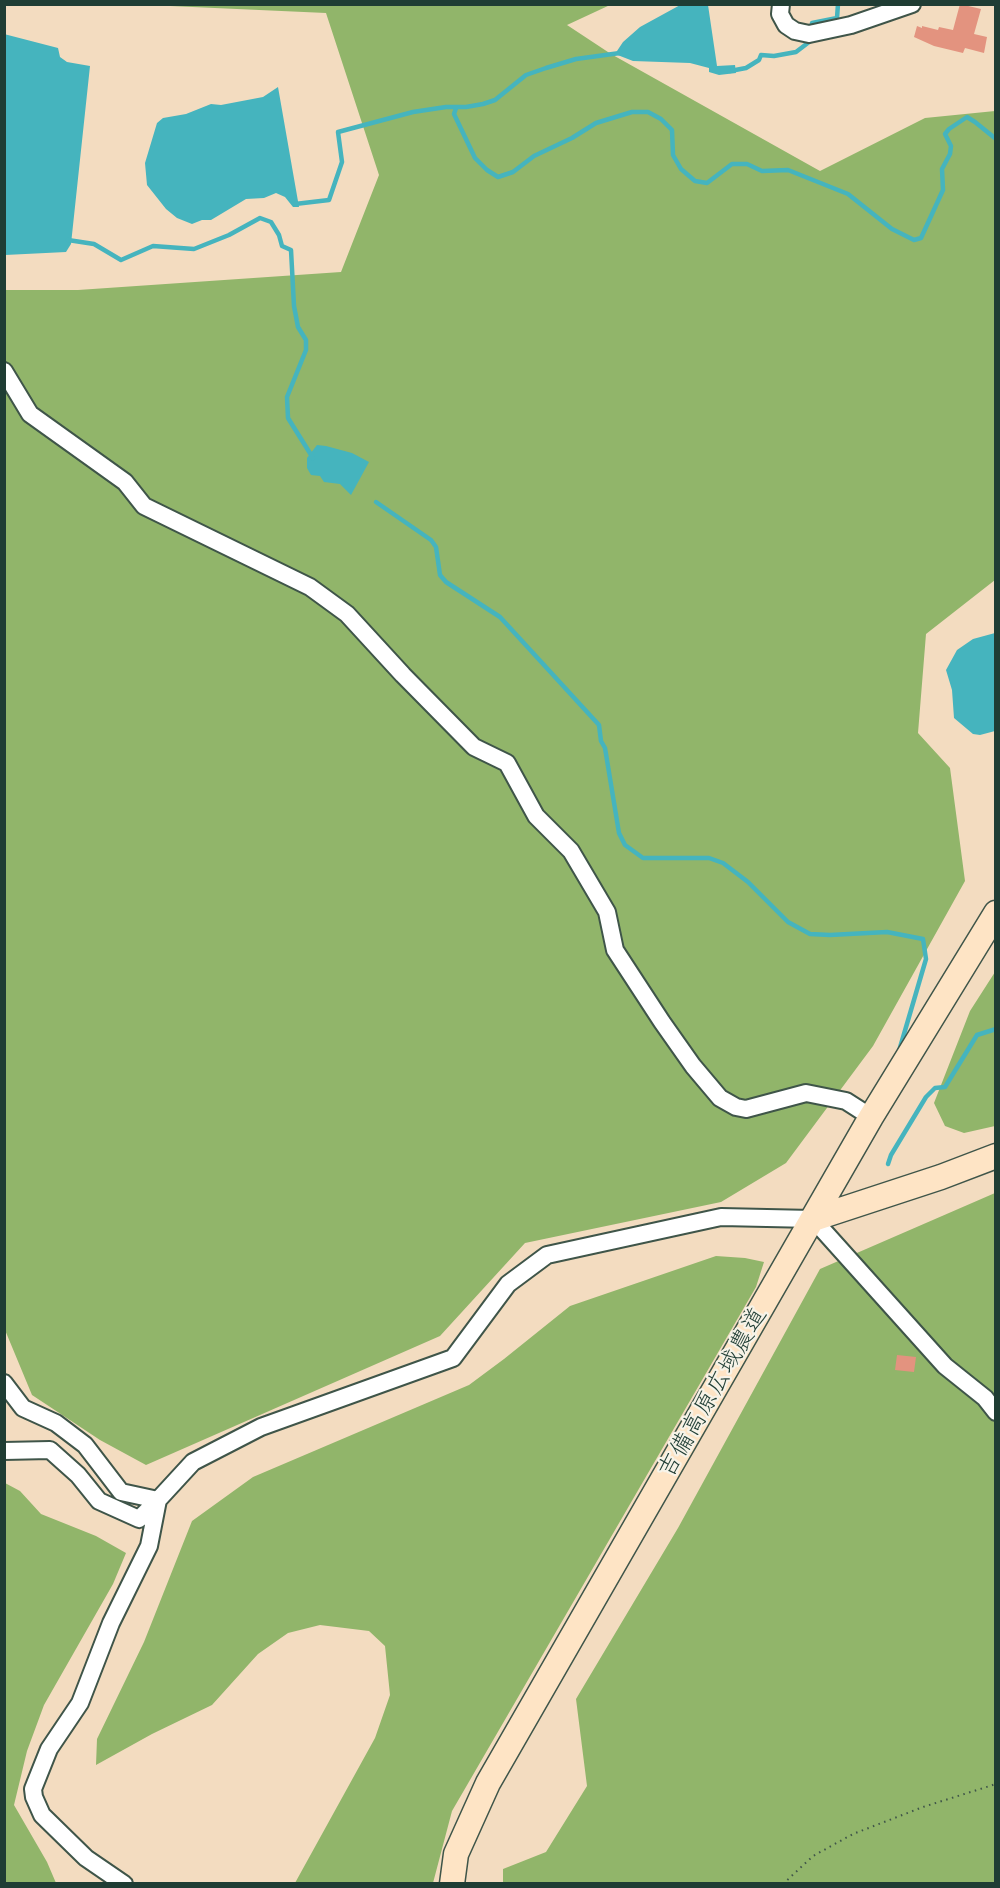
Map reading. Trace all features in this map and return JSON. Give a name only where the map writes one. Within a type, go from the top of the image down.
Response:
[{"type":"street","points":[[780,4],[780,14],[786,25],[795,31],[812,33],[851,25],[912,4]]},
{"type":"street","points":[[4,371],[30,414],[125,482],[144,506],[310,587],[347,614],[474,747],[507,764],[536,816],[571,851],[607,912],[615,950],[693,1066],[720,1098],[746,1110],[806,1093],[846,1101],[871,1118]]},
{"type":"street","name":"吉備高原広域農道","points":[[452,1884],[456,1854],[488,1783],[871,1118],[996,913]]},
{"type":"street","points":[[4,1451],[50,1450],[78,1475],[99,1501],[139,1519],[193,1462],[261,1427],[453,1358],[508,1284],[547,1255],[721,1217],[813,1220],[941,1178],[996,1156]]},
{"type":"street","points":[[813,1220],[945,1366],[985,1398],[996,1412]]},
{"type":"street","points":[[4,1383],[23,1408],[56,1423],[85,1445],[121,1492],[158,1500]]},
{"type":"street","points":[[124,1884],[86,1858],[42,1815],[33,1789],[48,1749],[80,1703],[111,1623],[149,1546],[158,1500]]},
{"type":"path","points":[[783,1884],[813,1856],[853,1834],[923,1807],[996,1784]]},
{"type":"green space","points":[[148,5],[610,5],[567,25],[611,54],[820,171],[925,118],[995,111],[995,580],[926,634],[918,733],[950,768],[965,881],[873,1046],[786,1163],[721,1202],[525,1243],[440,1336],[146,1465],[100,1440],[32,1395],[5,1330],[4,290],[78,290],[341,272],[379,175],[326,13]]},
{"type":"green space","points":[[995,972],[995,1126],[964,1133],[945,1126],[934,1103],[970,1011]]},
{"type":"green space","points":[[995,1193],[995,1883],[503,1884],[503,1869],[546,1852],[587,1786],[576,1699],[678,1528],[820,1269]]},
{"type":"green space","points":[[716,1256],[764,1262],[756,1287],[452,1811],[433,1883],[295,1883],[375,1738],[390,1695],[385,1646],[369,1631],[320,1625],[288,1633],[258,1654],[212,1705],[152,1734],[96,1765],[97,1739],[144,1642],[192,1521],[253,1477],[469,1385],[570,1306]]},
{"type":"green space","points":[[5,1483],[20,1491],[41,1514],[96,1536],[126,1553],[113,1584],[44,1705],[27,1751],[14,1805],[47,1862],[56,1883],[5,1883]]},
{"type":"water","points":[[682,4],[708,5],[717,66],[735,65],[736,73],[719,75],[709,72],[709,68],[690,63],[633,61],[615,54],[623,42],[640,27]]},
{"type":"water","points":[[4,34],[58,48],[60,57],[67,62],[90,66],[71,244],[66,252],[5,255]]},
{"type":"water","points":[[278,87],[299,207],[293,207],[285,197],[276,193],[264,198],[246,199],[211,220],[202,220],[192,224],[177,218],[166,209],[147,185],[145,163],[157,123],[163,118],[186,114],[211,104],[221,105],[263,97]]},
{"type":"water","points":[[317,445],[352,453],[369,462],[351,495],[340,484],[324,482],[320,476],[311,475],[307,468],[307,458]]},
{"type":"water","points":[[995,633],[995,731],[980,735],[973,734],[954,718],[952,690],[946,670],[957,650],[973,639]]},
{"type":"building","points":[[960,4],[981,9],[974,34],[987,37],[984,53],[965,48],[963,53],[934,46],[914,37],[917,26],[953,30]]},
{"type":"building","points":[[897,1355],[916,1357],[914,1372],[895,1370]]},
{"type":"waterway","points":[[812,31],[812,23],[837,18],[838,4]]},
{"type":"waterway","points":[[730,71],[746,68],[759,60],[761,55],[774,56],[796,52],[813,39]]},
{"type":"waterway","points":[[295,204],[329,200],[342,162],[338,132],[413,112],[483,104],[495,100],[526,75],[576,59],[620,53]]},
{"type":"waterway","points":[[456,108],[454,114],[475,158],[498,177],[513,172],[534,156],[572,138],[596,123],[632,112],[648,112],[661,119],[672,130],[673,155],[681,169],[695,181],[707,183],[732,164],[747,164],[762,171],[788,170],[848,194],[892,229],[914,240],[921,238],[943,190],[942,169],[950,154],[951,146],[945,134],[949,129],[967,117],[996,139]]},
{"type":"waterway","points":[[68,240],[94,244],[121,260],[153,246],[194,249],[229,235],[260,218],[271,222],[279,235],[282,246],[291,250],[294,306],[298,327],[306,340],[306,350],[287,397],[288,418],[313,458]]},
{"type":"waterway","points":[[376,502],[431,540],[436,547],[440,575],[446,582],[500,617],[599,725],[619,833],[625,845],[643,858],[709,858],[723,863],[748,882],[788,922],[810,934],[887,932],[923,939],[926,959],[899,1051]]},
{"type":"waterway","points":[[888,1164],[891,1155],[926,1097],[935,1088],[945,1087],[977,1035],[996,1029]]}]
